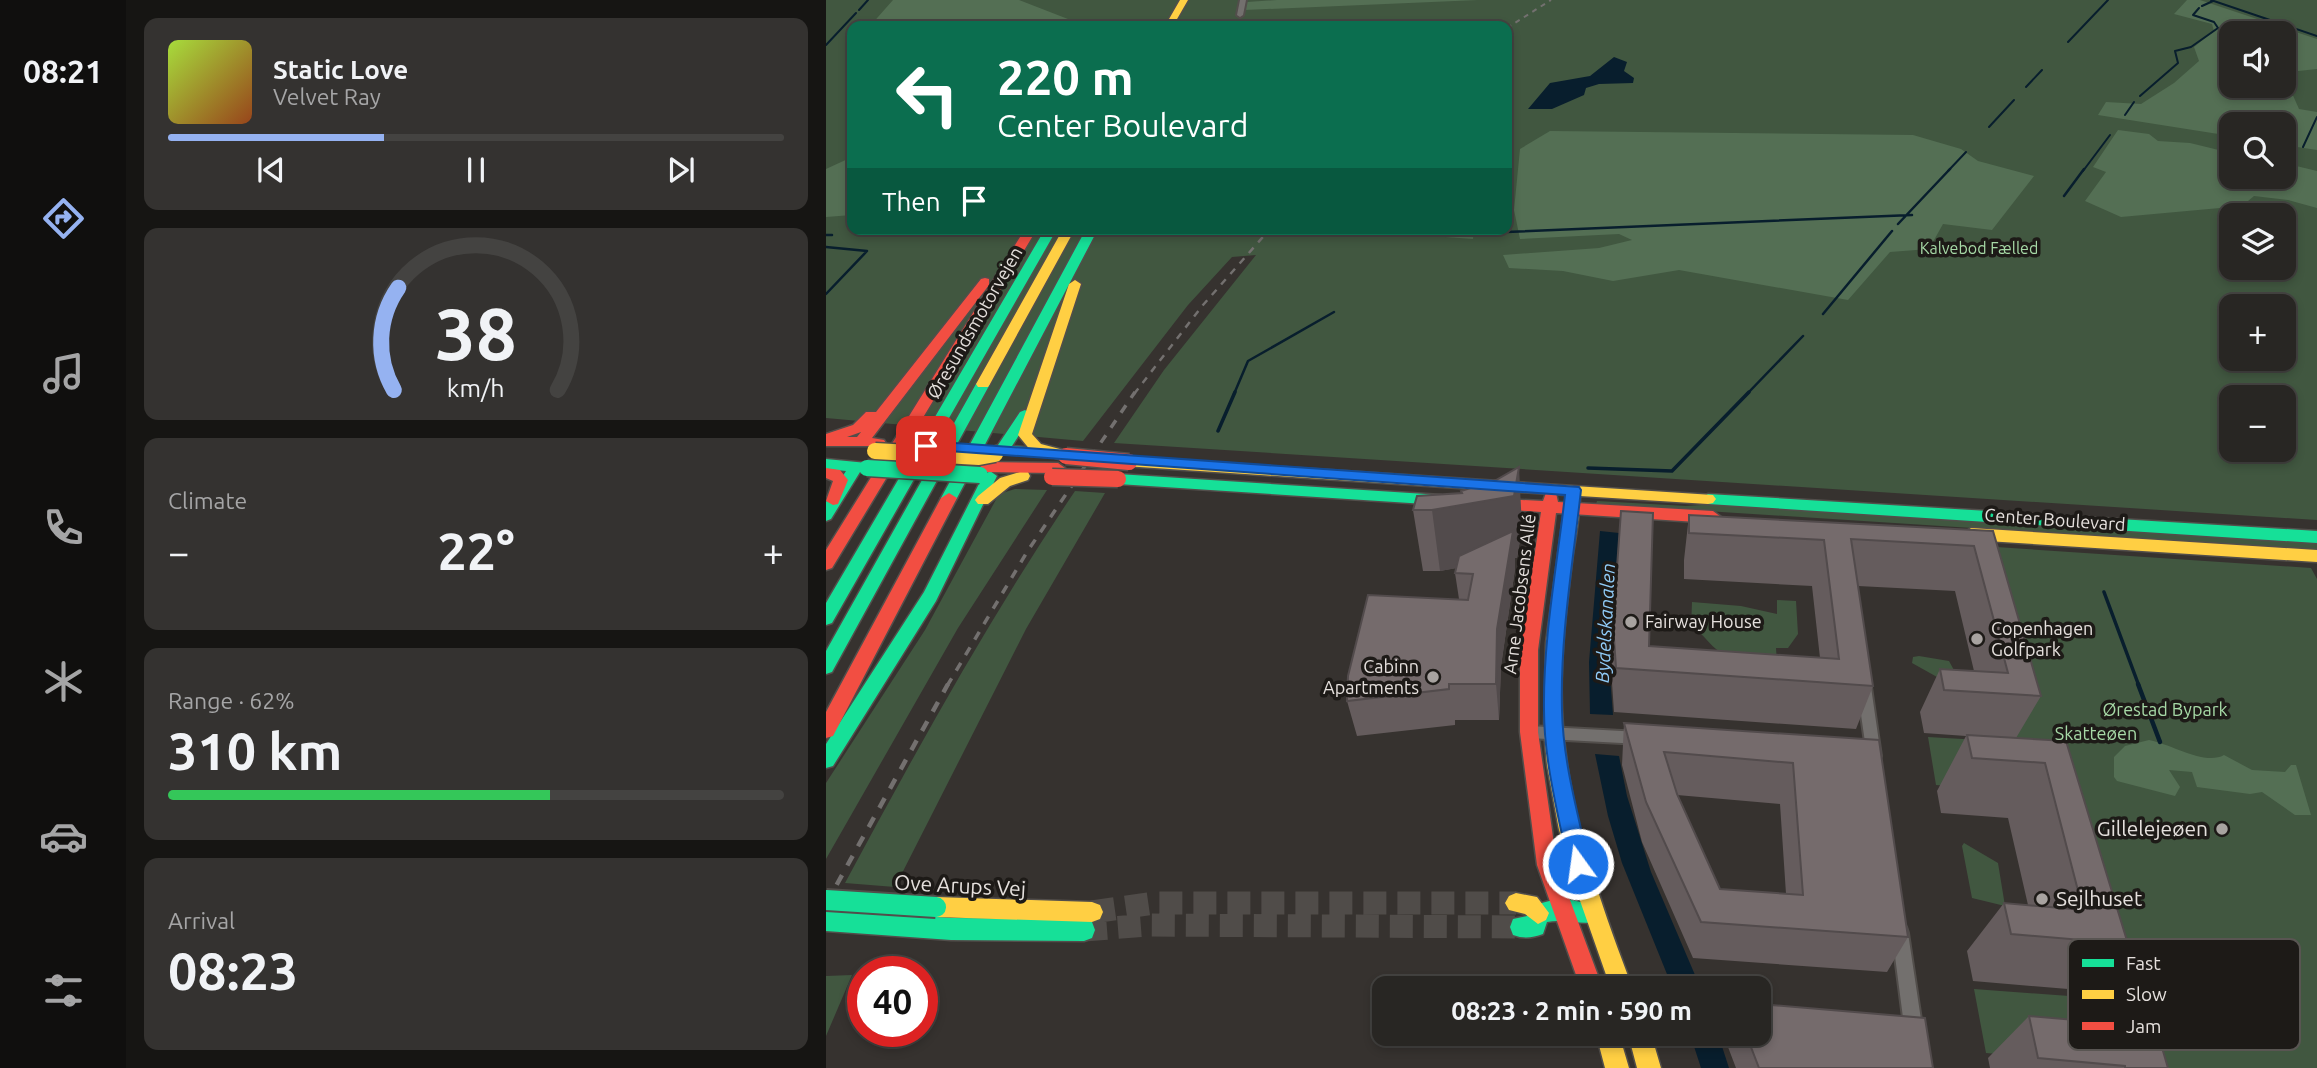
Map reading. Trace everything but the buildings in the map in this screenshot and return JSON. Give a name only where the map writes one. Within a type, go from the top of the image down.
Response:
[{"type":"main road","points":[[1171,21],[1184,0]]},
{"type":"main road","points":[[1185,21],[1197,0]]},
{"type":"main road","points":[[826,515],[951,323],[1020,235]]},
{"type":"main road","points":[[826,564],[1027,235]]},
{"type":"main road","name":"Øresundsmotorvejen","points":[[826,618],[1048,235]]},
{"type":"main road","name":"Øresundsmotorvejen","points":[[826,667],[1066,235]]},
{"type":"main road","points":[[826,730],[1091,235]]},
{"type":"main road","points":[[1059,467],[1027,441],[1025,435],[1092,235]]},
{"type":"main road","points":[[826,440],[866,422],[920,352],[951,323]]},
{"type":"main road","points":[[826,760],[930,596],[976,508],[992,463],[1037,394]]},
{"type":"main road","name":"Center Boulevard","points":[[826,440],[866,455],[992,463],[1023,476],[1059,467],[1124,470],[1199,467],[1551,498],[1571,507],[1734,519]]},
{"type":"main road","points":[[826,450],[866,455]]},
{"type":"main road","name":"Center Boulevard","points":[[826,464],[866,455],[1124,470],[1471,502],[1551,498],[1573,490],[2317,537]]},
{"type":"main road","points":[[826,472],[835,474],[841,480],[826,515]]},
{"type":"main road","points":[[976,508],[995,488],[1023,476]]},
{"type":"main road","points":[[1573,490],[1553,677],[1553,733],[1571,839],[1593,914],[1617,976]]},
{"type":"main road","name":"Arne Jacobsens Allé","points":[[1551,498],[1529,650],[1529,732],[1547,865],[1560,908],[1587,976]]},
{"type":"main road","name":"Center Boulevard","points":[[1953,532],[2317,556]]},
{"type":"main road","name":"Ove Arups Vej","points":[[826,900],[1092,912]]},
{"type":"main road","points":[[1516,903],[1530,904],[1538,913]]},
{"type":"main road","points":[[1538,913],[1560,908],[1593,914]]},
{"type":"main road","points":[[1521,927],[1535,926],[1538,913]]},
{"type":"main road","points":[[826,920],[924,927],[1084,930]]},
{"type":"main road","points":[[1611,1046],[1617,1068]]},
{"type":"main road","points":[[1643,1046],[1649,1068]]},
{"type":"street","points":[[1240,15],[1243,0]]},
{"type":"street","points":[[1862,669],[1871,760]]},
{"type":"street","points":[[1529,732],[1657,740]]},
{"type":"street","points":[[1898,921],[1916,1045]]},
{"type":"green space","name":"Kalvebod Fælled","points":[[826,0],[2317,0],[2317,520],[1114,443],[1164,370],[1256,255],[1232,257],[1188,305],[1083,441],[826,418]]},
{"type":"green space","points":[[893,0],[1019,0],[1073,21],[874,21]]},
{"type":"green space","points":[[1478,0],[1244,10],[1247,2]]},
{"type":"green space","points":[[2187,0],[2200,0],[2263,21],[2219,21],[2219,98],[2294,98],[2299,109],[2317,112],[2317,150],[2296,147],[2296,112],[2219,112],[2219,134],[2098,115],[2106,102],[2141,104],[2174,83],[2199,61],[2194,47],[2214,31],[2212,24],[2174,14]]},
{"type":"green space","points":[[2296,32],[2317,39],[2317,69],[2296,71]]},
{"type":"green space","points":[[2118,130],[2149,134],[2158,141],[2190,143],[2219,150],[2219,189],[2296,189],[2296,166],[2317,171],[2317,208],[2288,200],[2254,196],[2246,203],[2219,203],[2219,208],[2121,217],[2085,201],[2106,172],[2093,167]]},
{"type":"green space","points":[[1550,131],[1913,135],[1961,149],[1978,161],[2034,176],[1992,230],[1943,224],[1929,249],[1890,252],[1848,300],[1679,270],[1613,281],[1563,271],[1509,268],[1503,255],[1599,248],[1632,240],[1619,234],[1520,239],[1514,210],[1520,149]]},
{"type":"green space","points":[[847,159],[847,215],[826,217],[826,169]]},
{"type":"green space","points":[[1418,235],[1473,235],[1473,239]]},
{"type":"green space","points":[[1015,489],[1047,490],[958,628],[826,859],[826,783],[925,630],[999,494]]},
{"type":"green space","points":[[1075,491],[1105,493],[1026,629],[895,887],[845,883],[955,684]]},
{"type":"green space","points":[[1597,501],[1686,506],[1716,504],[2317,542],[2317,550],[1596,504]]},
{"type":"green space","name":"Ørestad Bypark","points":[[1966,545],[2311,568],[2317,579],[2317,1068],[2103,1068],[2101,1063],[1986,1053],[1974,989],[2068,996],[2068,1050],[2300,1050],[2300,939],[2068,941],[2028,792],[1936,785],[1928,737],[2015,742]]},
{"type":"green space","points":[[1777,600],[1796,601],[1798,634],[1788,648],[1776,648],[1777,663],[1730,657],[1691,628],[1692,602],[1741,606],[1777,614]]},
{"type":"green space","points":[[1913,657],[1949,661],[1955,672],[1946,682],[1912,663]]},
{"type":"green space","points":[[2149,740],[2207,758],[2224,755],[2252,770],[2285,772],[2291,765],[2296,765],[2311,815],[2295,815],[2262,792],[2250,794],[2197,787],[2192,772],[2169,770],[2180,787],[2175,796],[2117,781],[2114,777],[2114,757],[2125,746]]},
{"type":"green space","points":[[1964,843],[1998,863],[2005,906],[1972,898],[1962,846]]},
{"type":"green space","points":[[847,975],[847,987],[826,1036],[826,976]]},
{"type":"water","points":[[1614,57],[1627,62],[1624,71],[1634,78],[1633,83],[1599,84],[1586,88],[1584,95],[1552,109],[1528,109],[1550,83],[1590,76]]},
{"type":"water","name":"Bydelskanalen","points":[[1600,531],[1619,533],[1609,664],[1613,715],[1590,714],[1589,662]]},
{"type":"water","points":[[1595,754],[1619,756],[1627,796],[1651,872],[1695,976],[1668,976],[1622,863],[1608,816]]},
{"type":"water","points":[[1694,1046],[1722,1046],[1729,1068],[1701,1068]]},
{"type":"waterway","points":[[859,10],[868,0]]},
{"type":"waterway","points":[[2068,42],[2108,0]]},
{"type":"waterway","points":[[2211,0],[2317,36]]},
{"type":"waterway","points":[[2202,6],[2213,1]]},
{"type":"waterway","points":[[2140,96],[2178,63],[2175,51],[2191,47],[2218,28],[2214,22],[2193,15],[2199,8]]},
{"type":"waterway","points":[[848,21],[856,13]]},
{"type":"waterway","points":[[826,45],[847,23]]},
{"type":"waterway","points":[[2026,87],[2042,70]]},
{"type":"waterway","points":[[1989,127],[2014,100]]},
{"type":"waterway","points":[[2125,115],[2134,102]]},
{"type":"waterway","points":[[2303,147],[2317,117]]},
{"type":"waterway","points":[[2083,171],[2110,135]]},
{"type":"waterway","points":[[1948,171],[1966,152]]},
{"type":"waterway","points":[[1906,215],[1950,169]]},
{"type":"waterway","points":[[2064,196],[2084,169]]},
{"type":"waterway","points":[[1512,232],[1906,215]]},
{"type":"waterway","points":[[1898,224],[1906,215]]},
{"type":"waterway","points":[[1906,215],[1912,215]]},
{"type":"waterway","points":[[1823,314],[1892,231]]},
{"type":"waterway","points":[[826,235],[832,235]]},
{"type":"waterway","points":[[826,247],[867,251],[826,294]]},
{"type":"waterway","points":[[1234,394],[1248,361],[1334,312]]},
{"type":"waterway","points":[[1747,394],[1803,336]]},
{"type":"waterway","points":[[1218,431],[1235,392]]},
{"type":"waterway","points":[[1588,468],[1672,471],[1749,392]]},
{"type":"waterway","points":[[2104,592],[2139,686]]},
{"type":"waterway","points":[[2138,684],[2160,742]]},
{"type":"tunnel","points":[[1092,912],[1155,903],[1516,903]]},
{"type":"tunnel","points":[[1084,930],[1149,925],[1521,927]]},
{"type":"railway","points":[[1512,25],[1551,0]]},
{"type":"railway","points":[[1134,394],[1203,305],[1265,235]]},
{"type":"railway","points":[[947,686],[1027,552],[1135,392]]},
{"type":"railway","points":[[826,904],[948,684]]},
{"type":"traffic: fast","points":[[826,618],[1048,235]]},
{"type":"traffic: fast","points":[[949,498],[1089,235]]},
{"type":"traffic: fast","points":[[826,667],[983,384]]},
{"type":"traffic: fast","points":[[1002,450],[1025,415]]},
{"type":"traffic: fast","points":[[998,450],[1056,455]]},
{"type":"traffic: fast","points":[[826,464],[867,468]]},
{"type":"traffic: fast","points":[[826,515],[856,467]]},
{"type":"traffic: fast","points":[[867,468],[980,475]]},
{"type":"traffic: fast","points":[[826,760],[930,596],[990,476]]},
{"type":"traffic: fast","points":[[1118,479],[1441,500]]},
{"type":"traffic: fast","points":[[1708,499],[2317,537]]},
{"type":"traffic: fast","points":[[826,900],[936,907]]},
{"type":"traffic: fast","points":[[1538,913],[1561,908],[1593,913]]},
{"type":"traffic: fast","points":[[1521,927],[1535,926],[1538,913]]},
{"type":"traffic: fast","points":[[826,920],[951,929],[1084,930]]},
{"type":"traffic: slow","points":[[1172,21],[1184,0]]},
{"type":"traffic: slow","points":[[983,384],[1066,235]]},
{"type":"traffic: slow","points":[[1066,456],[1036,448],[1025,435],[1075,284]]},
{"type":"traffic: slow","points":[[875,451],[979,457],[995,454]]},
{"type":"traffic: slow","points":[[1129,462],[1708,499]]},
{"type":"traffic: slow","points":[[983,500],[1005,482],[1023,476]]},
{"type":"traffic: slow","points":[[1573,497],[1554,643],[1552,702],[1556,765],[1578,863],[1617,976]]},
{"type":"traffic: slow","points":[[1971,534],[2317,556]]},
{"type":"traffic: slow","points":[[1516,903],[1530,904],[1538,913]]},
{"type":"traffic: slow","points":[[936,907],[1092,912]]},
{"type":"traffic: slow","points":[[1611,1046],[1617,1068]]},
{"type":"traffic: slow","points":[[1643,1046],[1649,1068]]},
{"type":"traffic: jam","points":[[826,564],[1027,235]]},
{"type":"traffic: jam","points":[[860,443],[985,282]]},
{"type":"traffic: jam","points":[[826,439],[858,428],[871,415]]},
{"type":"traffic: jam","points":[[826,441],[879,443]]},
{"type":"traffic: jam","points":[[1066,456],[1129,462]]},
{"type":"traffic: jam","points":[[986,467],[1058,468]]},
{"type":"traffic: jam","points":[[826,473],[835,474],[841,480],[833,500]]},
{"type":"traffic: jam","points":[[1052,477],[1118,479]]},
{"type":"traffic: jam","points":[[1551,497],[1529,650],[1529,732],[1547,865],[1587,976]]},
{"type":"traffic: jam","points":[[826,730],[949,498]]},
{"type":"traffic: jam","points":[[1500,504],[1713,517]]},
{"type":"place","name":"Fairway House","points":[[1631,622]]},
{"type":"place","name":"Copenhagen Golfpark","points":[[1977,639]]},
{"type":"place","name":"Cabinn Apartments","points":[[1433,677]]},
{"type":"place","name":"Gillelejeøen","points":[[2222,829]]},
{"type":"place","name":"Sejlhuset","points":[[2042,899]]},
{"type":"route","points":[[926,446],[1199,467],[1573,490],[1553,677],[1553,733],[1571,839],[1578,864]]},
{"type":"park label","name":"Skatteøen","points":[[2096,734]]}]
